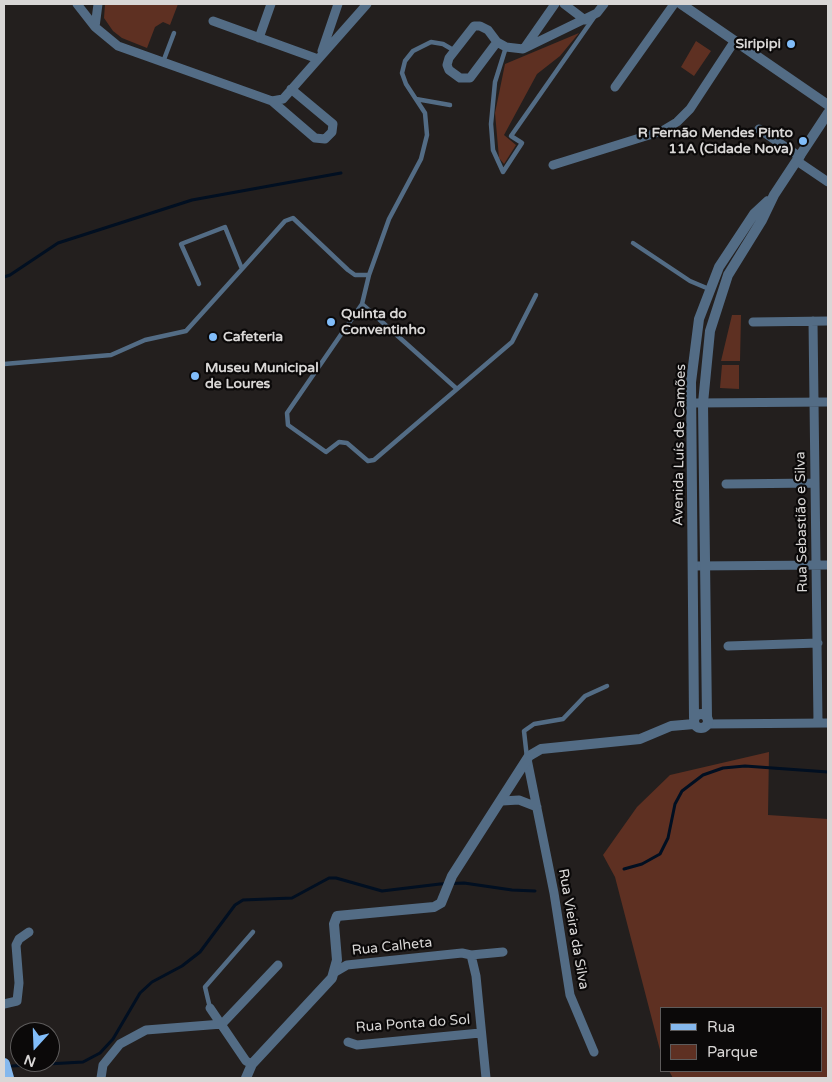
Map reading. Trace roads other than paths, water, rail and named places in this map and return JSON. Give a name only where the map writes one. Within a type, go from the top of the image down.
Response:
[{"type":"main road","points":[[4,1064],[8,1078]]},
{"type":"street","points":[[77,4],[95,27],[118,46],[272,101],[315,138],[326,139],[332,132],[333,124],[292,89]]},
{"type":"street","points":[[95,27],[98,4]]},
{"type":"street","points":[[259,38],[271,4]]},
{"type":"street","points":[[319,58],[338,4]]},
{"type":"street","points":[[523,49],[555,4]]},
{"type":"street","points":[[564,4],[585,20]]},
{"type":"street","points":[[497,42],[475,74],[466,79],[454,75],[447,65],[454,51],[474,26],[480,26],[488,30],[497,42],[506,47],[523,49],[585,20],[597,13],[604,4]]},
{"type":"street","points":[[615,88],[674,4]]},
{"type":"street","points":[[681,4],[828,105]]},
{"type":"street","points":[[272,101],[283,99],[364,5]]},
{"type":"street","points":[[213,21],[319,58]]},
{"type":"street","points":[[554,165],[662,131],[677,122],[690,110],[734,42]]},
{"type":"street","name":"Avenida Luís de Camões","points":[[707,721],[703,403],[710,331],[728,275],[762,220],[774,195],[828,113]]},
{"type":"street","points":[[759,129],[828,182]]},
{"type":"street","name":"Avenida Luís de Camões","points":[[694,721],[691,382],[699,319],[719,267],[754,214],[774,195]]},
{"type":"street","name":"Rua Sebastião e Silva","points":[[813,321],[818,723]]},
{"type":"street","points":[[753,322],[828,321]]},
{"type":"street","points":[[692,404],[828,402]]},
{"type":"street","points":[[726,484],[815,483]]},
{"type":"street","points":[[693,566],[828,564]]},
{"type":"street","points":[[728,646],[818,643]]},
{"type":"street","points":[[246,1078],[252,1064],[332,978],[337,960],[334,924],[336,916],[434,907],[441,903],[446,895],[452,876],[502,802],[527,759],[541,749],[640,739],[670,726],[694,721],[702,714],[707,721],[828,723]]},
{"type":"street","name":"Rua Vieira da Silva","points":[[527,759],[570,995],[594,1052]]},
{"type":"street","points":[[502,802],[519,800],[537,807]]},
{"type":"street","points":[[4,1004],[17,1001],[19,984],[16,945],[19,939],[29,932]]},
{"type":"street","name":"Rua Calheta","points":[[335,972],[347,965],[462,953],[471,955],[503,952]]},
{"type":"street","points":[[471,955],[476,976],[480,1033],[486,1078]]},
{"type":"street","points":[[102,1078],[103,1066],[120,1044],[146,1030],[222,1024],[278,965]]},
{"type":"street","points":[[210,1008],[243,1056],[252,1064]]},
{"type":"street","name":"Rua Ponta do Sol","points":[[348,1042],[357,1045],[480,1033]]},
{"type":"lane","points":[[506,47],[495,82],[491,124],[493,150],[503,172],[522,143],[511,136],[597,13]]},
{"type":"lane","points":[[162,63],[174,33]]},
{"type":"lane","points":[[454,51],[443,44],[431,42],[412,51],[405,61],[402,73],[404,79],[426,119],[428,135],[425,146],[389,219],[369,275],[362,304],[287,412],[288,425],[326,452],[340,442],[347,443],[368,461],[374,460],[512,342],[536,295]]},
{"type":"lane","points":[[416,99],[450,105]]},
{"type":"lane","points":[[4,364],[111,355],[145,340],[186,331],[285,221],[292,218],[348,270],[355,275],[369,275]]},
{"type":"lane","points":[[199,284],[181,244],[225,227],[242,269]]},
{"type":"lane","points":[[633,243],[690,281],[710,290]]},
{"type":"lane","points":[[362,304],[457,389]]},
{"type":"lane","points":[[527,759],[524,731],[534,724],[563,719],[585,696],[607,686]]},
{"type":"lane","points":[[210,1008],[206,987],[253,932]]},
{"type":"waterway","points":[[4,277],[10,275],[58,243],[192,200],[341,173]]},
{"type":"waterway","points":[[624,869],[642,864],[660,854],[668,838],[675,804],[682,791],[703,775],[723,768],[745,766],[828,772]]},
{"type":"waterway","points":[[60,1063],[83,1062],[100,1053],[113,1039],[140,993],[152,982],[182,966],[200,952],[235,905],[243,900],[292,898],[329,878],[336,878],[382,891],[464,883],[512,890],[535,891]]},
{"type":"place","name":"Siripipi","points":[[791,44]]},
{"type":"place","name":"R Fernão Mendes Pinto 11A (Cidade Nova)","points":[[803,141]]},
{"type":"place","name":"Quinta do Conventinho","points":[[331,322]]},
{"type":"place","name":"Cafeteria","points":[[213,337]]},
{"type":"place","name":"Museu Municipal de Loures","points":[[195,376]]}]
